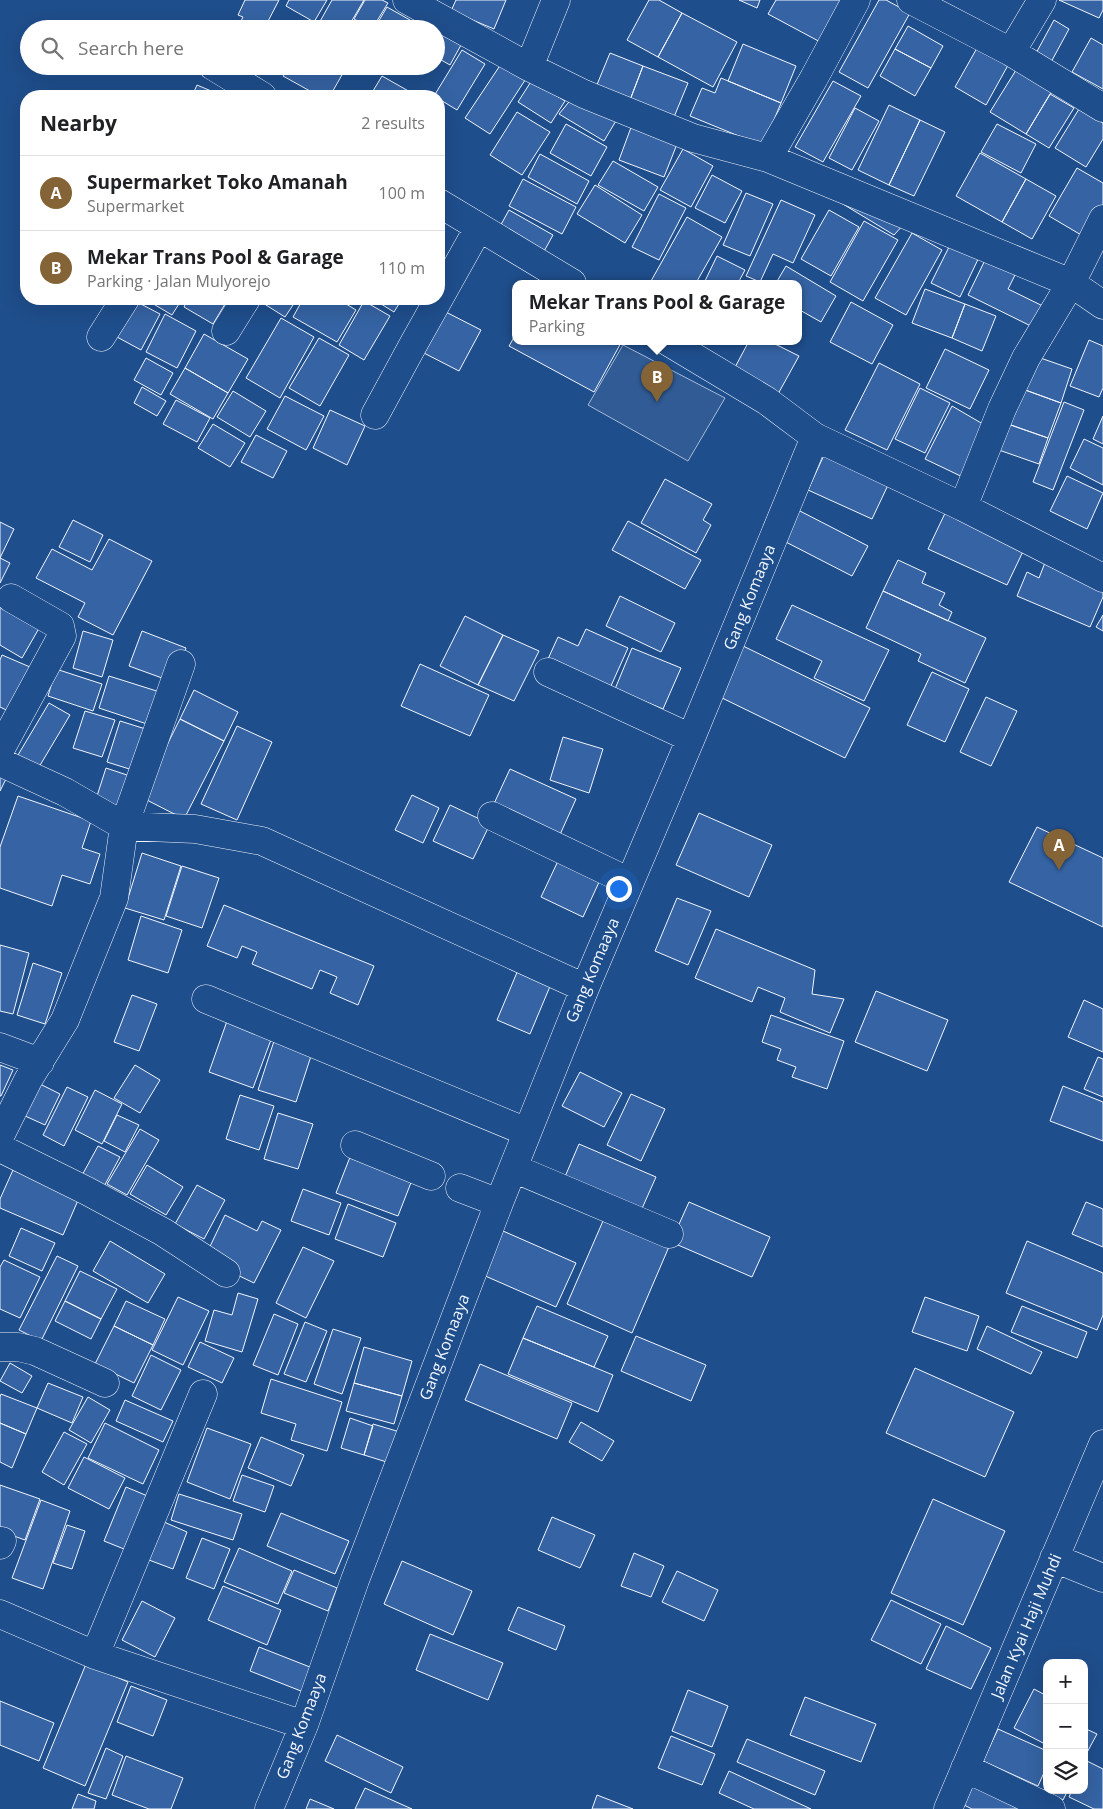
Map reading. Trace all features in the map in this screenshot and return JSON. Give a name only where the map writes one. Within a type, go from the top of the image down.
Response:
[{"type":"street","points":[[407,0],[443,20]]},
{"type":"street","points":[[529,67],[556,0]]},
{"type":"street","points":[[768,158],[856,0]]},
{"type":"street","points":[[911,0],[1011,52],[1103,108]]},
{"type":"street","points":[[1011,52],[1042,0]]},
{"type":"street","points":[[445,21],[529,67],[584,94],[693,138],[768,158],[1071,283],[1103,306]]},
{"type":"street","points":[[228,75],[252,90]]},
{"type":"street","points":[[445,206],[567,280]]},
{"type":"street","points":[[963,507],[1002,409],[1018,375],[1071,283],[1103,218]]},
{"type":"street","points":[[445,288],[480,227]]},
{"type":"street","points":[[101,338],[121,305]]},
{"type":"street","points":[[226,331],[242,305]]},
{"type":"street","points":[[375,415],[435,305]]},
{"type":"street","points":[[674,345],[767,401],[815,437],[963,507],[1103,578]]},
{"type":"street","name":"Gang Komaaya","points":[[269,1809],[304,1725],[355,1580],[499,1203],[584,988],[691,738],[815,437]]},
{"type":"street","points":[[0,750],[62,636],[60,626],[11,598]]},
{"type":"street","points":[[0,1136],[28,1080],[65,1020],[114,898],[124,826],[181,664]]},
{"type":"street","points":[[548,672],[691,738]]},
{"type":"street","points":[[0,762],[65,792],[124,826],[195,828],[262,841],[584,988]]},
{"type":"street","points":[[492,816],[630,882]]},
{"type":"street","points":[[206,999],[527,1132]]},
{"type":"street","points":[[0,1047],[40,1062]]},
{"type":"street","points":[[355,1145],[430,1176]]},
{"type":"street","points":[[0,1148],[87,1191],[163,1232],[226,1273]]},
{"type":"street","points":[[513,1168],[669,1234]]},
{"type":"street","points":[[460,1188],[499,1203]]},
{"type":"street","points":[[0,1347],[18,1347],[35,1350],[105,1383]]},
{"type":"street","points":[[95,1655],[202,1394]]},
{"type":"street","name":"Jalan Kyai Haji Muhdi","points":[[948,1809],[1103,1444]]},
{"type":"street","points":[[1054,1558],[1103,1578]]},
{"type":"street","points":[[0,1614],[95,1655],[304,1725]]},
{"type":"street","points":[[965,1768],[1051,1809]]},
{"type":"shaded area","points":[[623,345],[725,398],[688,461],[588,405]]},
{"type":"building","points":[[245,0],[279,0],[269,20],[242,20],[243,17],[238,15]]},
{"type":"building","points":[[289,0],[327,0],[315,20],[310,20],[286,6]]},
{"type":"building","points":[[332,0],[364,0],[352,20],[321,20]]},
{"type":"building","points":[[365,0],[382,0],[388,3],[378,20],[354,19]]},
{"type":"building","points":[[456,0],[506,0],[494,29],[451,11]]},
{"type":"building","points":[[649,0],[659,0],[682,13],[658,57],[627,40]]},
{"type":"building","points":[[739,0],[760,0],[757,8]]},
{"type":"building","points":[[776,0],[847,0],[824,44],[768,14]]},
{"type":"building","points":[[879,0],[886,0],[910,13],[868,88],[839,72]]},
{"type":"building","points":[[1059,0],[1103,0],[1103,10],[1099,18]]},
{"type":"building","points":[[387,7],[410,20],[379,20]]},
{"type":"building","points":[[682,13],[737,42],[713,87],[658,57]]},
{"type":"building","points":[[1054,20],[1069,29],[1050,64],[1035,55]]},
{"type":"building","points":[[908,26],[943,46],[931,68],[895,49]]},
{"type":"building","points":[[445,35],[461,45],[450,65],[445,62]]},
{"type":"building","points":[[1091,38],[1103,45],[1103,89],[1072,72]]},
{"type":"building","points":[[981,41],[1012,58],[986,105],[955,87]]},
{"type":"building","points":[[743,44],[796,66],[781,103],[728,81]]},
{"type":"building","points":[[895,49],[931,68],[915,96],[880,76]]},
{"type":"building","points":[[462,50],[485,64],[457,110],[445,103],[445,90],[438,90]]},
{"type":"building","points":[[610,53],[643,66],[630,100],[596,87]]},
{"type":"building","points":[[505,58],[529,74],[490,134],[465,118]]},
{"type":"building","points":[[1021,62],[1057,83],[1026,134],[990,112]]},
{"type":"building","points":[[643,66],[688,83],[674,117],[630,100]]},
{"type":"building","points":[[342,75],[333,90],[308,90],[283,76]]},
{"type":"building","points":[[382,76],[407,90],[374,90]]},
{"type":"building","points":[[721,78],[781,103],[763,146],[690,116],[702,88],[715,93]]},
{"type":"building","points":[[532,80],[565,101],[551,123],[518,102]]},
{"type":"building","points":[[833,81],[861,96],[823,162],[795,147]]},
{"type":"building","points":[[197,85],[209,90],[195,90]]},
{"type":"building","points":[[1050,94],[1074,108],[1049,148],[1026,134]]},
{"type":"building","points":[[573,97],[620,114],[604,141],[559,114]]},
{"type":"building","points":[[889,105],[920,120],[889,185],[858,170]]},
{"type":"building","points":[[855,108],[879,121],[852,170],[829,158]]},
{"type":"building","points":[[1079,109],[1103,123],[1103,139],[1086,167],[1055,148]]},
{"type":"building","points":[[517,112],[550,132],[522,175],[490,155]]},
{"type":"building","points":[[920,120],[945,132],[914,196],[889,185]]},
{"type":"building","points":[[633,122],[679,139],[664,177],[619,160]]},
{"type":"building","points":[[566,124],[607,147],[591,176],[550,153]]},
{"type":"building","points":[[997,124],[1036,144],[1021,173],[981,152]]},
{"type":"building","points":[[683,149],[713,166],[691,207],[660,190]]},
{"type":"building","points":[[980,153],[1026,179],[1002,222],[956,196]]},
{"type":"building","points":[[540,154],[589,181],[577,204],[528,177]]},
{"type":"building","points":[[613,161],[658,187],[644,211],[598,185]]},
{"type":"building","points":[[1077,168],[1103,183],[1103,213],[1088,239],[1049,216]]},
{"type":"building","points":[[712,175],[742,191],[725,223],[695,208]]},
{"type":"building","points":[[523,179],[576,207],[562,234],[509,206]]},
{"type":"building","points":[[1026,179],[1056,196],[1032,239],[1002,222]]},
{"type":"building","points":[[595,185],[642,215],[625,243],[577,214]]},
{"type":"building","points":[[746,193],[773,204],[750,256],[723,245]]},
{"type":"building","points":[[659,194],[686,208],[659,260],[632,247]]},
{"type":"building","points":[[833,198],[905,223],[894,235]]},
{"type":"building","points":[[781,200],[815,215],[793,263],[773,254],[761,280],[746,276]]},
{"type":"building","points":[[509,210],[553,235],[542,255],[498,230]]},
{"type":"building","points":[[829,210],[859,227],[831,276],[801,259]]},
{"type":"building","points":[[687,217],[722,237],[698,280],[652,280]]},
{"type":"building","points":[[864,221],[898,240],[863,301],[830,282]]},
{"type":"building","points":[[912,233],[942,250],[906,315],[875,298]]},
{"type":"building","points":[[954,237],[982,251],[960,297],[931,283]]},
{"type":"building","points":[[989,252],[1019,267],[1008,289],[1051,310],[1041,331],[968,295]]},
{"type":"building","points":[[717,256],[745,270],[740,280],[705,280]]},
{"type":"building","points":[[786,266],[836,296],[821,322],[802,311],[802,280],[778,280]]},
{"type":"building","points":[[925,289],[965,304],[952,338],[912,323]]},
{"type":"building","points":[[851,302],[893,325],[872,364],[830,342]]},
{"type":"building","points":[[965,304],[996,316],[982,351],[952,338]]},
{"type":"building","points":[[135,305],[143,305],[160,314],[141,350],[117,337]]},
{"type":"building","points":[[155,305],[178,305],[172,315]]},
{"type":"building","points":[[185,305],[224,305],[213,324],[184,307]]},
{"type":"building","points":[[266,305],[293,305],[285,317]]},
{"type":"building","points":[[300,305],[348,305],[356,310],[337,342],[293,317]]},
{"type":"building","points":[[362,305],[371,305],[390,316],[364,360],[339,345]]},
{"type":"building","points":[[383,305],[398,305],[394,312]]},
{"type":"building","points":[[440,309],[481,330],[459,371],[418,350]]},
{"type":"building","points":[[165,314],[196,331],[177,368],[146,352]]},
{"type":"building","points":[[281,318],[314,337],[280,398],[246,378]]},
{"type":"building","points":[[204,334],[248,359],[228,393],[185,368]]},
{"type":"building","points":[[319,338],[349,355],[320,406],[289,388]]},
{"type":"building","points":[[1089,340],[1103,346],[1103,388],[1099,397],[1070,386]]},
{"type":"building","points":[[512,341],[512,345],[620,345],[594,392],[509,346]]},
{"type":"building","points":[[747,345],[777,345],[799,356],[778,394],[733,371]]},
{"type":"building","points":[[945,349],[989,370],[970,409],[926,388]]},
{"type":"building","points":[[1029,354],[1072,369],[1061,403],[1017,387]]},
{"type":"building","points":[[146,358],[173,373],[161,395],[134,380]]},
{"type":"building","points":[[879,363],[920,384],[887,450],[845,430]]},
{"type":"building","points":[[185,368],[228,393],[213,419],[170,394]]},
{"type":"building","points":[[142,387],[166,401],[157,416],[134,403]]},
{"type":"building","points":[[1017,387],[1061,403],[1048,438],[1005,423]]},
{"type":"building","points":[[920,388],[950,403],[925,453],[895,439]]},
{"type":"building","points":[[233,391],[266,411],[250,437],[217,417]]},
{"type":"building","points":[[285,396],[324,416],[306,450],[267,429]]},
{"type":"building","points":[[176,400],[210,418],[197,442],[163,424]]},
{"type":"building","points":[[1064,402],[1084,410],[1053,490],[1033,482]]},
{"type":"building","points":[[952,406],[988,427],[969,480],[925,459]]},
{"type":"building","points":[[330,410],[365,426],[347,465],[313,448]]},
{"type":"building","points":[[1103,416],[1103,444],[1093,439]]},
{"type":"building","points":[[1005,423],[1048,438],[1039,464],[996,449]]},
{"type":"building","points":[[213,424],[245,443],[230,467],[198,448]]},
{"type":"building","points":[[256,435],[287,451],[273,478],[241,462]]},
{"type":"building","points":[[1084,439],[1103,448],[1103,485],[1070,468]]},
{"type":"building","points":[[825,453],[889,483],[872,519],[808,490]]},
{"type":"building","points":[[1067,476],[1103,493],[1087,529],[1050,511]]},
{"type":"building","points":[[665,479],[712,504],[703,520],[711,525],[696,553],[641,523]]},
{"type":"building","points":[[948,507],[1027,543],[1007,585],[928,549]]},
{"type":"building","points":[[796,509],[868,546],[852,576],[780,539]]},
{"type":"building","points":[[73,520],[103,535],[90,562],[59,547]]},
{"type":"building","points":[[628,521],[701,560],[685,589],[612,550]]},
{"type":"building","points":[[0,522],[14,529],[0,558]]},
{"type":"building","points":[[109,539],[152,561],[113,635],[78,617],[85,603],[36,578],[52,549],[92,570]]},
{"type":"building","points":[[0,558],[10,563],[0,583]]},
{"type":"building","points":[[898,560],[926,573],[922,583],[945,593],[939,605],[952,612],[948,621],[883,591]]},
{"type":"building","points":[[1046,560],[1103,585],[1103,597],[1090,627],[1017,596],[1027,572],[1039,578]]},
{"type":"building","points":[[883,591],[986,638],[965,683],[918,661],[921,654],[866,628]]},
{"type":"building","points":[[620,596],[675,623],[661,652],[606,626]]},
{"type":"building","points":[[0,600],[42,623],[22,658],[0,645]]},
{"type":"building","points":[[792,605],[889,650],[864,701],[814,678],[822,661],[776,639]]},
{"type":"building","points":[[1103,615],[1103,631],[1096,627]]},
{"type":"building","points":[[465,616],[503,635],[478,685],[440,666]]},
{"type":"building","points":[[586,629],[628,648],[610,688],[548,659],[558,637],[578,646]]},
{"type":"building","points":[[83,631],[113,640],[102,677],[73,668]]},
{"type":"building","points":[[142,631],[186,648],[173,682],[129,666]]},
{"type":"building","points":[[503,635],[539,651],[514,701],[478,685]]},
{"type":"building","points":[[743,646],[870,708],[845,758],[718,696]]},
{"type":"building","points":[[632,648],[681,668],[663,709],[615,689]]},
{"type":"building","points":[[2,655],[37,670],[17,715],[0,707],[0,660]]},
{"type":"building","points":[[420,664],[489,695],[470,736],[401,706]]},
{"type":"building","points":[[56,669],[102,684],[93,711],[48,696]]},
{"type":"building","points":[[932,672],[969,689],[945,742],[907,725]]},
{"type":"building","points":[[109,676],[163,693],[153,726],[99,708]]},
{"type":"building","points":[[194,690],[238,712],[224,741],[180,719]]},
{"type":"building","points":[[986,697],[1017,711],[991,766],[960,752]]},
{"type":"building","points":[[49,703],[70,715],[36,772],[15,760]]},
{"type":"building","points":[[85,711],[115,720],[102,757],[73,748]]},
{"type":"building","points":[[180,719],[224,741],[184,819],[141,797]]},
{"type":"building","points":[[120,721],[152,731],[139,772],[107,762]]},
{"type":"building","points":[[237,726],[272,742],[237,820],[201,804]]},
{"type":"building","points":[[563,737],[603,749],[589,793],[550,780]]},
{"type":"building","points":[[0,768],[9,773],[0,791]]},
{"type":"building","points":[[106,768],[130,776],[120,807],[96,799]]},
{"type":"building","points":[[510,769],[576,799],[558,839],[492,808]]},
{"type":"building","points":[[412,795],[439,808],[423,843],[395,830]]},
{"type":"building","points":[[18,796],[91,821],[82,848],[100,854],[90,884],[62,875],[52,906],[0,888],[0,847]]},
{"type":"building","points":[[450,805],[490,824],[473,859],[433,841]]},
{"type":"building","points":[[699,813],[772,845],[749,897],[676,865]]},
{"type":"building","points":[[1037,827],[1103,858],[1103,927],[1009,882]]},
{"type":"building","points":[[142,853],[181,866],[164,920],[125,908]]},
{"type":"building","points":[[558,861],[600,880],[583,917],[541,897]]},
{"type":"building","points":[[182,866],[219,878],[202,928],[166,916]]},
{"type":"building","points":[[677,898],[711,911],[688,965],[655,951]]},
{"type":"building","points":[[224,905],[374,966],[358,1005],[330,993],[337,977],[320,970],[312,989],[252,964],[257,952],[242,946],[237,958],[207,946]]},
{"type":"building","points":[[141,916],[182,930],[168,973],[128,960]]},
{"type":"building","points":[[716,929],[815,970],[812,994],[844,999],[830,1033],[780,1012],[785,998],[758,987],[752,1002],[695,978]]},
{"type":"building","points":[[0,945],[29,953],[13,1014],[0,1011]]},
{"type":"building","points":[[33,963],[62,973],[45,1024],[17,1015]]},
{"type":"building","points":[[518,970],[551,984],[530,1034],[497,1020]]},
{"type":"building","points":[[876,991],[948,1020],[927,1071],[855,1042]]},
{"type":"building","points":[[132,995],[157,1004],[139,1051],[114,1042]]},
{"type":"building","points":[[1084,1000],[1103,1009],[1103,1052],[1068,1037]]},
{"type":"building","points":[[771,1015],[844,1041],[827,1089],[792,1077],[796,1067],[777,1060],[781,1049],[762,1042]]},
{"type":"building","points":[[227,1021],[272,1037],[253,1088],[209,1072]]},
{"type":"building","points":[[274,1041],[312,1053],[296,1102],[258,1090]]},
{"type":"building","points":[[1098,1057],[1103,1059],[1103,1097],[1084,1089]]},
{"type":"building","points":[[0,1065],[13,1070],[1,1096],[0,1096]]},
{"type":"building","points":[[135,1065],[160,1080],[140,1113],[114,1098]]},
{"type":"building","points":[[580,1072],[622,1093],[604,1127],[562,1106]]},
{"type":"building","points":[[38,1083],[60,1094],[45,1125],[23,1115]]},
{"type":"building","points":[[1063,1086],[1103,1102],[1103,1141],[1050,1121]]},
{"type":"building","points":[[67,1087],[88,1097],[64,1146],[43,1135]]},
{"type":"building","points":[[95,1090],[122,1104],[102,1144],[75,1130]]},
{"type":"building","points":[[631,1094],[665,1109],[641,1161],[607,1145]]},
{"type":"building","points":[[240,1095],[274,1106],[259,1150],[226,1139]]},
{"type":"building","points":[[278,1113],[313,1124],[298,1169],[264,1159]]},
{"type":"building","points":[[117,1115],[139,1125],[125,1152],[104,1141]]},
{"type":"building","points":[[140,1129],[159,1140],[127,1195],[107,1184]]},
{"type":"building","points":[[579,1144],[656,1177],[640,1213],[564,1179]]},
{"type":"building","points":[[98,1146],[120,1157],[102,1190],[80,1179]]},
{"type":"building","points":[[350,1157],[412,1180],[398,1216],[336,1193]]},
{"type":"building","points":[[147,1165],[183,1187],[166,1215],[130,1194]]},
{"type":"building","points":[[13,1170],[79,1198],[63,1235],[0,1208],[0,1199]]},
{"type":"building","points":[[197,1185],[225,1200],[204,1239],[175,1224]]},
{"type":"building","points":[[303,1189],[341,1203],[329,1235],[291,1221]]},
{"type":"building","points":[[689,1202],[770,1237],[752,1277],[671,1242]]},
{"type":"building","points":[[1086,1202],[1103,1209],[1103,1247],[1072,1234]]},
{"type":"building","points":[[348,1204],[396,1223],[383,1257],[335,1239]]},
{"type":"building","points":[[606,1214],[671,1242],[632,1333],[567,1304]]},
{"type":"building","points":[[225,1215],[257,1231],[262,1221],[281,1230],[254,1283],[204,1259]]},
{"type":"building","points":[[21,1228],[55,1243],[42,1271],[9,1256]]},
{"type":"building","points":[[503,1231],[576,1263],[556,1307],[483,1275]]},
{"type":"building","points":[[110,1241],[165,1274],[148,1303],[93,1271]]},
{"type":"building","points":[[1027,1241],[1103,1273],[1103,1315],[1097,1330],[1006,1293]]},
{"type":"building","points":[[303,1247],[334,1261],[306,1318],[276,1303]]},
{"type":"building","points":[[57,1256],[78,1266],[41,1341],[19,1330]]},
{"type":"building","points":[[4,1260],[40,1277],[20,1318],[0,1309],[0,1267]]},
{"type":"building","points":[[80,1271],[117,1289],[101,1319],[65,1301]]},
{"type":"building","points":[[238,1293],[258,1299],[242,1352],[205,1341],[214,1310],[232,1315]]},
{"type":"building","points":[[178,1297],[209,1311],[183,1365],[152,1350]]},
{"type":"building","points":[[925,1297],[979,1316],[967,1351],[912,1332]]},
{"type":"building","points":[[65,1301],[101,1319],[91,1339],[55,1321]]},
{"type":"building","points":[[126,1301],[165,1319],[153,1345],[114,1326]]},
{"type":"building","points":[[537,1306],[608,1336],[594,1367],[523,1338]]},
{"type":"building","points":[[1022,1306],[1087,1332],[1077,1358],[1011,1332]]},
{"type":"building","points":[[274,1314],[298,1324],[278,1375],[253,1365]]},
{"type":"building","points":[[305,1322],[327,1331],[306,1382],[284,1374]]},
{"type":"building","points":[[114,1326],[153,1345],[134,1383],[95,1364]]},
{"type":"building","points":[[987,1326],[1042,1352],[1031,1374],[977,1349]]},
{"type":"building","points":[[333,1329],[361,1338],[342,1394],[314,1384]]},
{"type":"building","points":[[636,1336],[706,1365],[691,1401],[621,1371]]},
{"type":"building","points":[[523,1338],[613,1375],[598,1412],[508,1374]]},
{"type":"building","points":[[200,1342],[234,1358],[222,1383],[188,1367]]},
{"type":"building","points":[[364,1347],[412,1361],[402,1396],[354,1383]]},
{"type":"building","points":[[151,1355],[181,1370],[161,1410],[132,1396]]},
{"type":"building","points":[[10,1363],[32,1376],[22,1393],[0,1381]]},
{"type":"building","points":[[480,1364],[572,1403],[557,1439],[465,1400]]},
{"type":"building","points":[[915,1368],[1014,1412],[985,1477],[886,1433]]},
{"type":"building","points":[[271,1379],[342,1402],[327,1451],[291,1440],[296,1424],[261,1413]]},
{"type":"building","points":[[48,1383],[83,1397],[72,1423],[37,1408]]},
{"type":"building","points":[[354,1383],[402,1396],[394,1424],[346,1411]]},
{"type":"building","points":[[1,1394],[37,1408],[26,1434],[0,1423]]},
{"type":"building","points":[[88,1397],[110,1410],[91,1443],[69,1430]]},
{"type":"building","points":[[125,1400],[173,1421],[163,1442],[116,1421]]},
{"type":"building","points":[[350,1418],[373,1426],[364,1455],[341,1448]]},
{"type":"building","points":[[581,1422],[614,1441],[602,1461],[569,1442]]},
{"type":"building","points":[[0,1423],[26,1434],[12,1468],[0,1462]]},
{"type":"building","points":[[105,1423],[159,1450],[143,1484],[88,1458]]},
{"type":"building","points":[[373,1424],[400,1432],[390,1463],[364,1455]]},
{"type":"building","points":[[207,1428],[251,1444],[230,1499],[187,1482]]},
{"type":"building","points":[[64,1432],[87,1444],[64,1485],[42,1472]]},
{"type":"building","points":[[261,1437],[304,1455],[291,1486],[248,1468]]},
{"type":"building","points":[[84,1457],[125,1478],[109,1509],[68,1488]]},
{"type":"building","points":[[242,1475],[274,1486],[265,1512],[233,1501]]},
{"type":"building","points":[[0,1485],[40,1499],[25,1540],[0,1531]]},
{"type":"building","points":[[126,1487],[150,1497],[129,1551],[104,1541]]},
{"type":"building","points":[[179,1494],[242,1514],[233,1540],[171,1520]]},
{"type":"building","points":[[933,1499],[1005,1531],[963,1625],[891,1593]]},
{"type":"building","points":[[41,1500],[70,1511],[43,1589],[12,1578]]},
{"type":"building","points":[[281,1513],[349,1541],[335,1574],[267,1546]]},
{"type":"building","points":[[552,1517],[595,1535],[580,1568],[538,1550]]},
{"type":"building","points":[[164,1522],[187,1532],[173,1569],[149,1560]]},
{"type":"building","points":[[67,1525],[85,1531],[72,1569],[53,1563]]},
{"type":"building","points":[[202,1538],[230,1549],[214,1589],[186,1578]]},
{"type":"building","points":[[239,1548],[292,1571],[278,1604],[224,1582]]},
{"type":"building","points":[[634,1553],[664,1566],[651,1597],[621,1586]]},
{"type":"building","points":[[402,1561],[472,1591],[453,1635],[384,1604]]},
{"type":"building","points":[[294,1570],[337,1588],[328,1611],[284,1593]]},
{"type":"building","points":[[677,1571],[718,1590],[704,1621],[662,1602]]},
{"type":"building","points":[[223,1586],[281,1610],[267,1645],[208,1620]]},
{"type":"building","points":[[891,1600],[941,1624],[921,1664],[871,1640]]},
{"type":"building","points":[[142,1601],[175,1618],[155,1657],[122,1640]]},
{"type":"building","points":[[518,1607],[565,1626],[556,1650],[508,1630]]},
{"type":"building","points":[[946,1626],[991,1648],[971,1689],[926,1669]]},
{"type":"building","points":[[430,1634],[503,1663],[488,1700],[416,1670]]},
{"type":"building","points":[[259,1647],[315,1669],[306,1693],[250,1671]]},
{"type":"building","points":[[86,1664],[128,1682],[85,1786],[43,1768]]},
{"type":"building","points":[[131,1686],[167,1700],[153,1736],[117,1722]]},
{"type":"building","points":[[1034,1689],[1043,1694],[1043,1743],[1014,1728]]},
{"type":"building","points":[[688,1690],[728,1706],[712,1747],[672,1731]]},
{"type":"building","points":[[805,1697],[876,1724],[861,1762],[790,1735]]},
{"type":"building","points":[[0,1701],[54,1723],[39,1761],[0,1745]]},
{"type":"building","points":[[998,1729],[1043,1749],[1043,1775],[1038,1786],[983,1761]]},
{"type":"building","points":[[1088,1730],[1097,1734],[1088,1751]]},
{"type":"building","points":[[337,1735],[403,1767],[391,1793],[325,1761]]},
{"type":"building","points":[[671,1736],[715,1754],[702,1785],[658,1768]]},
{"type":"building","points":[[747,1739],[825,1771],[815,1795],[737,1762]]},
{"type":"building","points":[[106,1748],[123,1756],[106,1799],[88,1793]]},
{"type":"building","points":[[126,1756],[183,1778],[171,1809],[149,1809],[112,1795]]},
{"type":"building","points":[[1088,1762],[1103,1769],[1103,1809],[1094,1809],[1069,1797],[1070,1794],[1088,1794]]},
{"type":"building","points":[[729,1771],[811,1809],[754,1809],[719,1793]]},
{"type":"building","points":[[972,1785],[1022,1809],[972,1809],[962,1804]]},
{"type":"building","points":[[365,1788],[412,1809],[355,1809]]},
{"type":"building","points":[[78,1794],[96,1801],[94,1809],[72,1809]]},
{"type":"building","points":[[1052,1794],[1066,1794],[1063,1800]]},
{"type":"building","points":[[597,1795],[633,1809],[592,1809]]},
{"type":"building","points":[[310,1799],[334,1809],[306,1809]]},
{"type":"place","name":"Mekar Trans Pool & Garage","points":[[657,402]]},
{"type":"place","name":"Supermarket Toko Amanah","points":[[1059,870]]}]
